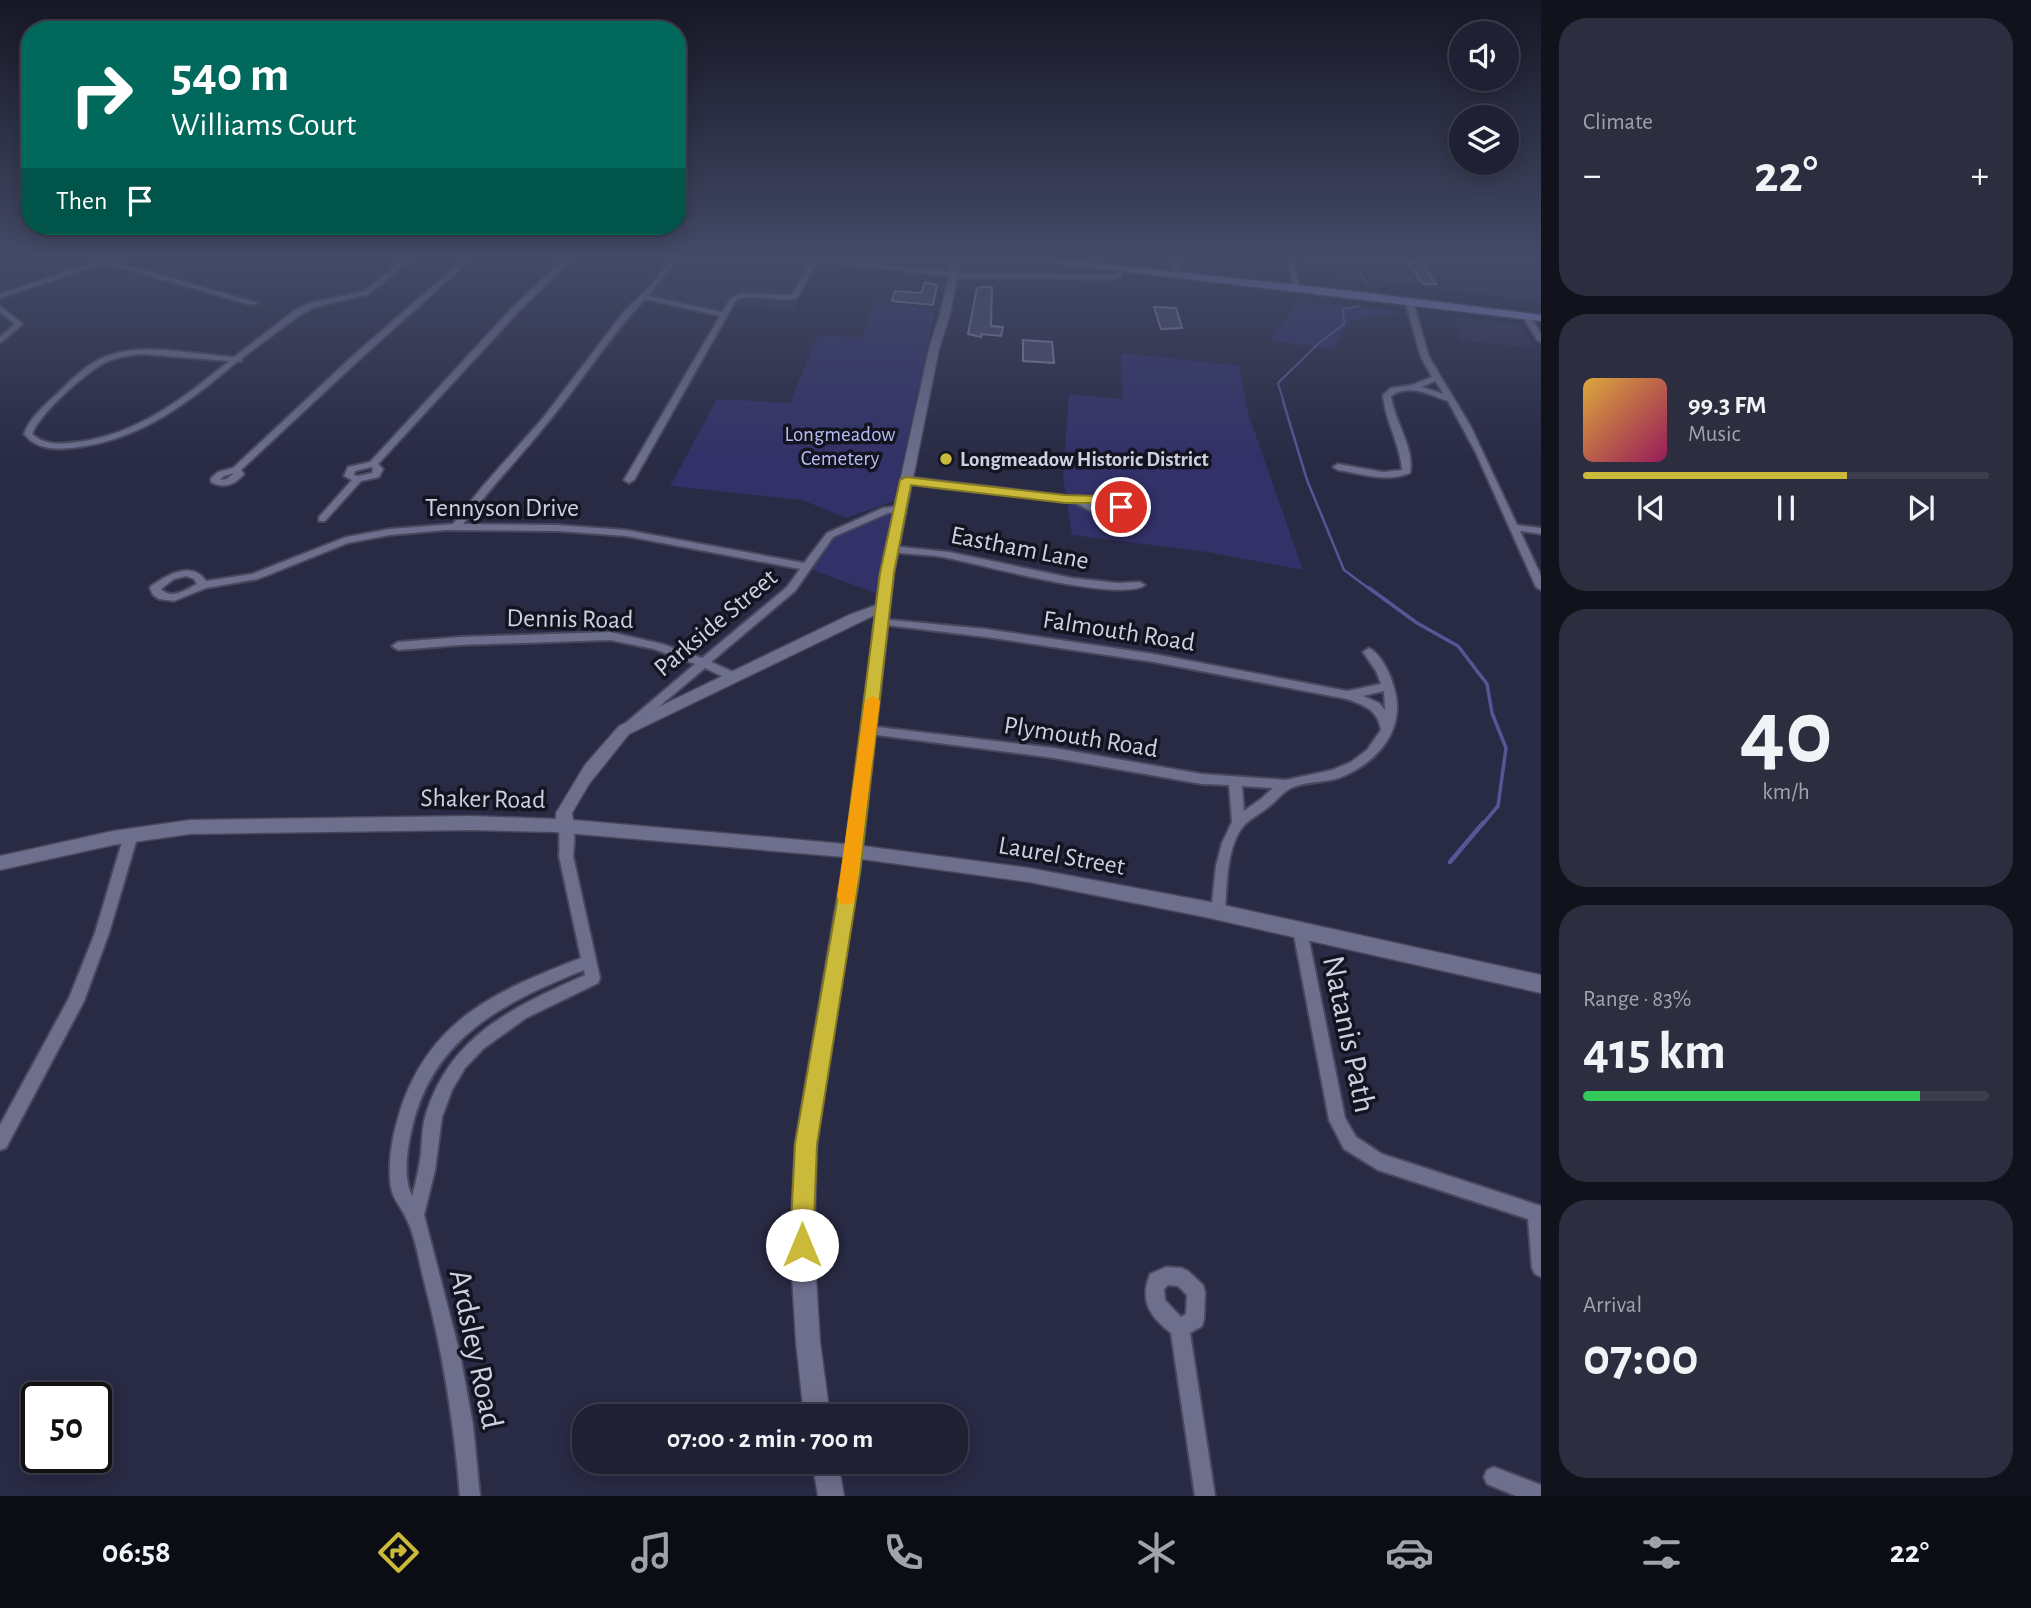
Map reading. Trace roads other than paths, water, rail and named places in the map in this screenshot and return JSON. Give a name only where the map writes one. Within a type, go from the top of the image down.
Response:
[{"type":"main road","points":[[816,1404],[804,1298],[803,1176],[812,1101],[854,851],[892,549],[941,324]]},
{"type":"main road","name":"Shaker Road","points":[[0,863],[131,835],[216,825],[471,823],[566,826],[564,813],[569,804],[596,762],[624,730],[854,618],[882,614]]},
{"type":"main road","name":"Laurel Street","points":[[566,826],[854,851],[1029,875],[1218,912],[1541,984]]},
{"type":"main road","points":[[827,1474],[831,1496]]},
{"type":"street","points":[[0,341],[19,324]]},
{"type":"street","points":[[239,359],[143,351],[107,357],[73,379],[34,423],[28,435],[38,444],[63,447],[115,436],[182,402],[239,359],[283,324]]},
{"type":"street","points":[[236,470],[395,324]]},
{"type":"street","points":[[322,519],[358,479],[376,475],[378,469],[373,464],[502,324]]},
{"type":"street","points":[[457,526],[506,464],[546,420],[619,324]]},
{"type":"street","points":[[629,480],[719,324]]},
{"type":"street","points":[[1416,324],[1425,357],[1452,400],[1516,528],[1541,587]]},
{"type":"street","points":[[1531,324],[1541,341]]},
{"type":"street","points":[[1338,467],[1384,474],[1406,472],[1405,452],[1387,398],[1394,390],[1414,387],[1437,377]]},
{"type":"street","points":[[1414,387],[1452,400]]},
{"type":"street","points":[[906,480],[1073,499]]},
{"type":"street","name":"Parkside Street","points":[[624,730],[791,589],[821,545],[834,532],[886,510],[900,509]]},
{"type":"street","name":"Tennyson Drive","points":[[203,585],[254,577],[346,540],[412,529],[457,526],[557,528],[626,533],[807,567]]},
{"type":"street","points":[[1516,528],[1541,531]]},
{"type":"street","name":"Eastham Lane","points":[[892,549],[953,556],[1005,569],[1113,587],[1140,585]]},
{"type":"street","name":"Falmouth Road","points":[[882,614],[986,633],[1130,654],[1347,695],[1378,707],[1385,720],[1387,733]]},
{"type":"street","name":"Dennis Road","points":[[398,646],[460,640],[610,636],[648,643],[704,662],[734,677]]},
{"type":"street","points":[[1369,652],[1383,671],[1388,686],[1393,709],[1387,733]]},
{"type":"street","name":"Falmouth Road","points":[[1347,695],[1388,686]]},
{"type":"street","name":"Plymouth Road","points":[[869,730],[1035,750],[1235,782],[1285,784],[1322,778],[1357,765],[1372,755],[1387,733]]},
{"type":"street","points":[[1235,782],[1234,797],[1239,822]]},
{"type":"street","points":[[1218,912],[1220,886],[1228,850],[1239,822],[1285,784]]},
{"type":"street","points":[[415,1215],[428,1162],[435,1111],[444,1089],[464,1057],[479,1041],[519,1012],[593,978],[566,856],[566,826]]},
{"type":"street","points":[[0,1142],[76,1001],[102,933],[131,835]]},
{"type":"street","name":"Natanis Path","points":[[1300,930],[1334,1111],[1343,1133],[1353,1146]]},
{"type":"street","name":"Ardsley Road","points":[[470,1496],[464,1418],[437,1289],[415,1215],[403,1197],[400,1184],[402,1130],[411,1100],[438,1056],[465,1025],[495,1004],[540,981],[590,961]]},
{"type":"street","points":[[1353,1146],[1372,1158],[1410,1172],[1539,1214],[1541,1268]]},
{"type":"street","points":[[1180,1328],[1205,1496]]},
{"type":"street","points":[[1494,1476],[1541,1495]]},
{"type":"waterway","points":[[1284,403],[1278,383],[1318,344],[1344,324]]},
{"type":"waterway","points":[[1283,401],[1307,480],[1344,570],[1371,590]]},
{"type":"waterway","points":[[1369,588],[1417,623],[1458,646],[1487,684],[1492,713],[1506,748],[1498,806],[1482,825]]},
{"type":"waterway","points":[[1450,862],[1483,823]]},
{"type":"place","name":"Longmeadow Historic District","points":[[946,459]]},
{"type":"park label","name":"Longmeadow Cemetery","points":[[840,446]]}]
